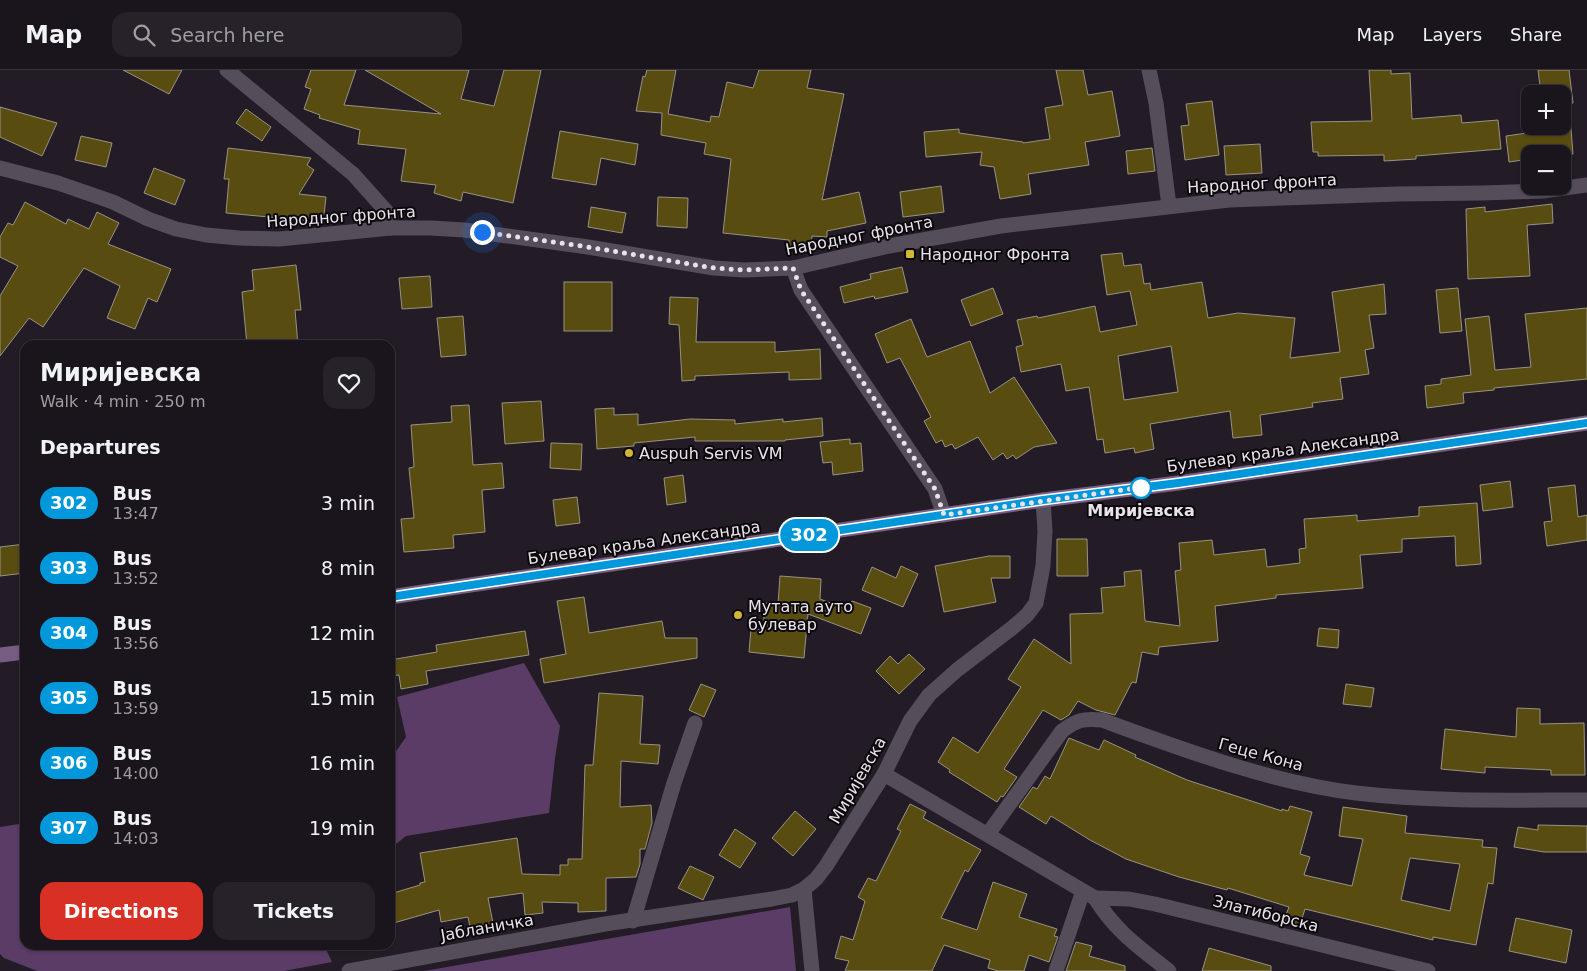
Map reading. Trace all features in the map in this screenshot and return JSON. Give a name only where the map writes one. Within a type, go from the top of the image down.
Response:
[{"type":"main road","name":"Булевар краља Александра","points":[[395,596],[1043,500],[1178,483],[1587,423]]},
{"type":"main road","points":[[0,655],[20,653]]},
{"type":"street","points":[[227,70],[353,174],[387,212],[391,228]]},
{"type":"street","points":[[1149,70],[1156,103],[1169,206]]},
{"type":"street","name":"Народног фронта","points":[[0,168],[58,183],[113,202],[148,219],[176,229],[206,235],[239,238],[279,238],[391,228],[464,230],[588,247],[714,268],[744,270],[793,268],[889,246],[1001,226],[1169,206],[1229,200],[1303,196],[1543,190],[1587,185]]},
{"type":"street","points":[[793,268],[801,290],[935,489],[944,515]]},
{"type":"street","name":"Миријевска","points":[[804,889],[816,879],[826,866],[884,774],[910,721],[928,696],[957,670],[1012,628],[1027,615],[1036,603],[1045,531],[1043,500]]},
{"type":"street","name":"Геце Кона","points":[[988,834],[1062,731],[1076,722],[1088,718],[1102,720],[1198,755],[1302,783],[1356,793],[1426,799],[1587,800]]},
{"type":"street","points":[[633,921],[674,783],[695,723]]},
{"type":"street","name":"Златиборска","points":[[884,774],[1089,894],[1115,926],[1169,971]]},
{"type":"street","points":[[804,889],[812,971]]},
{"type":"street","name":"Јабланичка","points":[[349,971],[605,924],[792,895],[804,889]]},
{"type":"street","points":[[1056,971],[1089,894]]},
{"type":"street","name":"Златиборска","points":[[1089,894],[1155,904],[1428,971]]},
{"type":"shaded area","points":[[524,663],[560,726],[549,813],[406,836],[395,845],[395,753],[406,737],[397,697]]},
{"type":"shaded area","points":[[20,824],[20,950],[326,950],[332,962],[284,971],[37,971],[4,958],[0,954],[0,827]]},
{"type":"shaded area","points":[[790,907],[796,971],[424,971]]},
{"type":"building","points":[[123,70],[182,70],[169,94]]},
{"type":"building","points":[[311,70],[356,70],[344,105],[441,114],[365,70],[469,70],[461,99],[494,106],[504,70],[541,70],[513,203],[463,192],[461,201],[434,193],[436,185],[401,181],[406,149],[358,144],[360,130],[319,118],[320,115],[304,109],[311,89],[305,87]]},
{"type":"building","points":[[647,70],[676,70],[668,114],[710,122],[711,116],[719,117],[727,82],[753,88],[759,70],[811,70],[807,88],[844,94],[822,200],[859,192],[866,223],[827,231],[827,237],[812,236],[811,248],[789,246],[789,240],[723,233],[731,159],[704,154],[706,143],[661,135],[662,113],[636,111],[643,76],[645,77]]},
{"type":"building","points":[[1056,70],[1083,70],[1088,95],[1112,91],[1120,136],[1085,142],[1089,165],[1028,174],[1031,194],[1000,199],[994,167],[980,165],[982,152],[926,157],[924,132],[959,129],[959,133],[1023,143],[1050,139],[1045,108],[1063,105]]},
{"type":"building","points":[[1369,70],[1391,70],[1391,74],[1410,73],[1412,119],[1461,115],[1462,123],[1498,120],[1501,149],[1416,156],[1416,159],[1384,161],[1384,155],[1318,156],[1318,152],[1313,152],[1311,122],[1372,121]]},
{"type":"building","points":[[1538,70],[1569,70],[1571,85],[1540,85]]},
{"type":"building","points":[[1571,86],[1573,103],[1571,104]]},
{"type":"building","points":[[1212,101],[1219,155],[1185,160],[1181,126],[1189,125],[1186,104]]},
{"type":"building","points":[[0,107],[57,123],[42,156],[0,137]]},
{"type":"building","points":[[246,109],[271,127],[262,141],[236,123]]},
{"type":"building","points":[[1571,129],[1573,154],[1571,154],[1571,145],[1521,145],[1521,160],[1509,162],[1506,136],[1521,134],[1571,135]]},
{"type":"building","points":[[560,131],[638,144],[635,165],[601,158],[596,185],[552,178]]},
{"type":"building","points":[[81,136],[112,143],[106,167],[75,160]]},
{"type":"building","points":[[1260,144],[1262,173],[1226,175],[1224,146]]},
{"type":"building","points":[[228,148],[311,158],[307,165],[314,170],[299,194],[326,197],[324,215],[313,214],[312,221],[226,213],[229,179],[224,179]]},
{"type":"building","points":[[1152,148],[1155,171],[1128,174],[1126,151]]},
{"type":"building","points":[[154,168],[185,180],[175,205],[144,193]]},
{"type":"building","points":[[941,186],[944,212],[903,217],[900,192]]},
{"type":"building","points":[[658,197],[688,198],[687,228],[657,226]]},
{"type":"building","points":[[25,202],[66,224],[68,219],[89,229],[97,212],[119,223],[108,244],[171,269],[157,302],[148,298],[135,329],[107,318],[120,286],[84,268],[43,327],[29,318],[0,356],[0,296],[18,266],[0,257],[0,237],[8,223],[13,225]]},
{"type":"building","points":[[1552,204],[1553,223],[1527,225],[1530,276],[1468,279],[1466,209],[1485,207],[1485,212]]},
{"type":"building","points":[[591,207],[626,213],[622,233],[588,227]]},
{"type":"building","points":[[1122,253],[1124,266],[1141,264],[1144,284],[1150,283],[1151,290],[1202,282],[1208,318],[1238,313],[1295,318],[1290,358],[1340,352],[1332,292],[1384,284],[1386,314],[1369,315],[1374,348],[1365,350],[1369,374],[1340,378],[1343,399],[1312,403],[1313,407],[1260,415],[1262,435],[1233,438],[1230,411],[1150,424],[1154,449],[1135,453],[1134,448],[1105,453],[1103,439],[1097,440],[1089,387],[1066,391],[1061,364],[1021,372],[1016,347],[1023,345],[1017,320],[1037,316],[1038,318],[1095,306],[1100,332],[1137,325],[1130,291],[1107,295],[1101,255]],"holes":[[[1171,346],[1178,392],[1124,400],[1118,356]]]},
{"type":"building","points":[[296,265],[301,310],[295,310],[298,340],[247,340],[242,292],[254,290],[252,270]]},
{"type":"building","points":[[902,267],[908,292],[875,299],[874,296],[844,303],[840,287],[871,279],[870,274]]},
{"type":"building","points":[[430,276],[432,307],[402,309],[399,278]]},
{"type":"building","points":[[564,282],[612,282],[612,331],[564,331]]},
{"type":"building","points":[[993,288],[1003,314],[971,326],[961,300]]},
{"type":"building","points":[[1458,288],[1462,331],[1440,333],[1436,290]]},
{"type":"building","points":[[670,297],[698,298],[696,342],[775,342],[775,352],[820,349],[821,379],[789,380],[789,372],[695,376],[695,380],[682,381],[679,325],[669,324]]},
{"type":"building","points":[[1587,308],[1587,379],[1463,393],[1464,403],[1427,408],[1425,386],[1441,384],[1441,379],[1471,375],[1465,319],[1489,316],[1495,370],[1531,367],[1525,314]]},
{"type":"building","points":[[463,316],[466,355],[441,357],[437,318]]},
{"type":"building","points":[[911,319],[927,357],[970,341],[990,393],[1014,377],[1057,443],[1034,447],[1016,459],[1013,455],[1007,459],[1003,453],[993,460],[978,437],[955,449],[952,444],[945,447],[942,440],[936,443],[924,421],[931,417],[900,358],[887,363],[875,334]]},
{"type":"building","points":[[541,401],[544,441],[505,444],[502,403]]},
{"type":"building","points":[[469,405],[473,465],[502,463],[504,488],[482,490],[485,532],[453,535],[454,548],[404,552],[401,519],[414,518],[409,468],[414,467],[411,425],[452,422],[451,406]]},
{"type":"building","points":[[614,408],[614,415],[638,414],[638,425],[690,419],[735,420],[735,424],[783,419],[783,422],[822,418],[823,436],[785,441],[695,441],[695,437],[634,443],[634,446],[597,449],[595,409]]},
{"type":"building","points":[[850,439],[850,444],[861,443],[863,471],[833,475],[832,462],[823,463],[820,442]]},
{"type":"building","points":[[551,443],[582,444],[581,470],[550,468]]},
{"type":"building","points":[[683,475],[686,502],[667,505],[664,478]]},
{"type":"building","points":[[1510,481],[1513,507],[1483,511],[1480,485]]},
{"type":"building","points":[[1575,485],[1578,517],[1587,515],[1587,540],[1547,546],[1544,522],[1552,521],[1548,488]]},
{"type":"building","points":[[577,497],[580,523],[556,526],[553,500]]},
{"type":"building","points":[[1477,503],[1481,564],[1456,566],[1455,536],[1402,539],[1402,552],[1360,555],[1363,588],[1276,595],[1276,598],[1215,606],[1218,641],[1159,647],[1158,655],[1142,652],[1136,683],[1132,682],[1115,715],[1096,710],[1078,701],[1069,715],[1061,720],[1043,710],[1004,769],[1017,777],[1003,797],[1001,796],[997,802],[949,772],[950,770],[938,762],[953,737],[978,753],[1021,687],[1008,679],[1034,639],[1071,664],[1070,614],[1103,613],[1101,588],[1125,586],[1124,572],[1141,570],[1145,621],[1180,626],[1175,571],[1181,570],[1179,543],[1212,540],[1214,555],[1265,549],[1267,567],[1300,563],[1299,549],[1306,548],[1304,519],[1357,515],[1357,521],[1419,516],[1419,507]]},
{"type":"building","points":[[1057,539],[1087,539],[1088,576],[1057,576]]},
{"type":"building","points":[[20,545],[20,574],[0,576],[0,547]]},
{"type":"building","points":[[989,556],[1010,556],[1010,578],[991,578],[996,602],[944,612],[935,566]]},
{"type":"building","points":[[901,566],[918,574],[903,607],[862,590],[872,567],[896,578]]},
{"type":"building","points":[[780,576],[821,579],[820,599],[849,610],[852,601],[871,608],[861,634],[808,614],[804,658],[749,652],[751,629],[763,630],[765,603],[778,604]]},
{"type":"building","points":[[584,597],[589,633],[662,621],[665,638],[697,638],[697,658],[544,683],[540,659],[566,654],[557,601]]},
{"type":"building","points":[[1319,628],[1339,630],[1338,648],[1317,646]]},
{"type":"building","points":[[525,631],[529,655],[426,671],[428,684],[401,689],[399,675],[395,675],[395,659],[437,652],[436,645]]},
{"type":"building","points":[[909,654],[925,669],[899,694],[876,671],[890,656],[898,664]]},
{"type":"building","points":[[701,684],[716,690],[704,717],[689,710]]},
{"type":"building","points":[[1346,684],[1374,688],[1371,707],[1343,704]]},
{"type":"building","points":[[599,693],[643,696],[640,744],[660,745],[658,764],[621,761],[620,807],[651,805],[652,823],[645,849],[640,849],[640,864],[636,877],[606,878],[606,911],[578,912],[578,903],[542,902],[543,913],[525,915],[523,893],[488,898],[493,923],[470,927],[468,917],[441,922],[439,910],[395,923],[395,892],[425,882],[420,853],[517,838],[522,874],[560,875],[560,865],[568,865],[568,859],[582,859],[585,765],[593,765]]},
{"type":"building","points":[[1517,708],[1540,709],[1540,724],[1584,723],[1585,775],[1551,775],[1551,770],[1485,767],[1485,773],[1441,769],[1445,729],[1516,737]]},
{"type":"building","points":[[1069,738],[1099,750],[1104,740],[1136,755],[1135,757],[1187,780],[1282,811],[1282,809],[1288,811],[1290,806],[1312,812],[1300,854],[1310,857],[1304,875],[1352,886],[1363,839],[1339,836],[1343,807],[1407,816],[1405,833],[1483,840],[1482,847],[1497,848],[1493,884],[1488,883],[1476,945],[1433,937],[1433,940],[1305,909],[1300,925],[1284,920],[1289,907],[1228,888],[1227,890],[1179,877],[1126,859],[1051,816],[1046,824],[1019,807],[1033,787],[1037,789],[1045,776],[1050,779]],"holes":[[[1410,858],[1460,864],[1450,911],[1401,900]]]},
{"type":"building","points":[[910,804],[926,812],[923,818],[981,850],[968,872],[965,870],[941,918],[977,930],[993,882],[1027,894],[1019,917],[1057,929],[1054,936],[1058,937],[1049,962],[1029,955],[1024,971],[998,971],[988,968],[990,960],[944,945],[932,971],[845,971],[849,961],[835,958],[841,936],[853,940],[865,901],[858,897],[868,878],[876,881],[901,831],[897,829]]},
{"type":"building","points":[[795,811],[816,829],[793,856],[772,838]]},
{"type":"building","points":[[1538,825],[1587,826],[1587,852],[1544,852],[1514,847],[1518,827],[1538,830]]},
{"type":"building","points":[[735,829],[756,843],[740,868],[719,855]]},
{"type":"building","points":[[690,866],[714,877],[703,900],[678,888]]},
{"type":"building","points":[[1516,918],[1572,930],[1566,963],[1509,951]]},
{"type":"building","points":[[1076,942],[1092,946],[1089,956],[1125,966],[1125,971],[1066,971]]},
{"type":"building","points":[[1209,948],[1271,966],[1271,971],[1202,971]]},
{"type":"bus line","name":"302","points":[[395,596],[1043,500],[1178,483],[1587,423]]},
{"type":"place","name":"Народног Фронта","points":[[910,254]]},
{"type":"place","name":"Auspuh Servis VM","points":[[629,453]]},
{"type":"place","name":"Миријевска","points":[[1141,488]]},
{"type":"place","name":"Мутата ауто булевар","points":[[738,615]]},
{"type":"route","points":[[482,232],[714,268],[744,270],[793,268],[801,290],[935,489],[944,515],[1144,487],[1141,488]]}]
